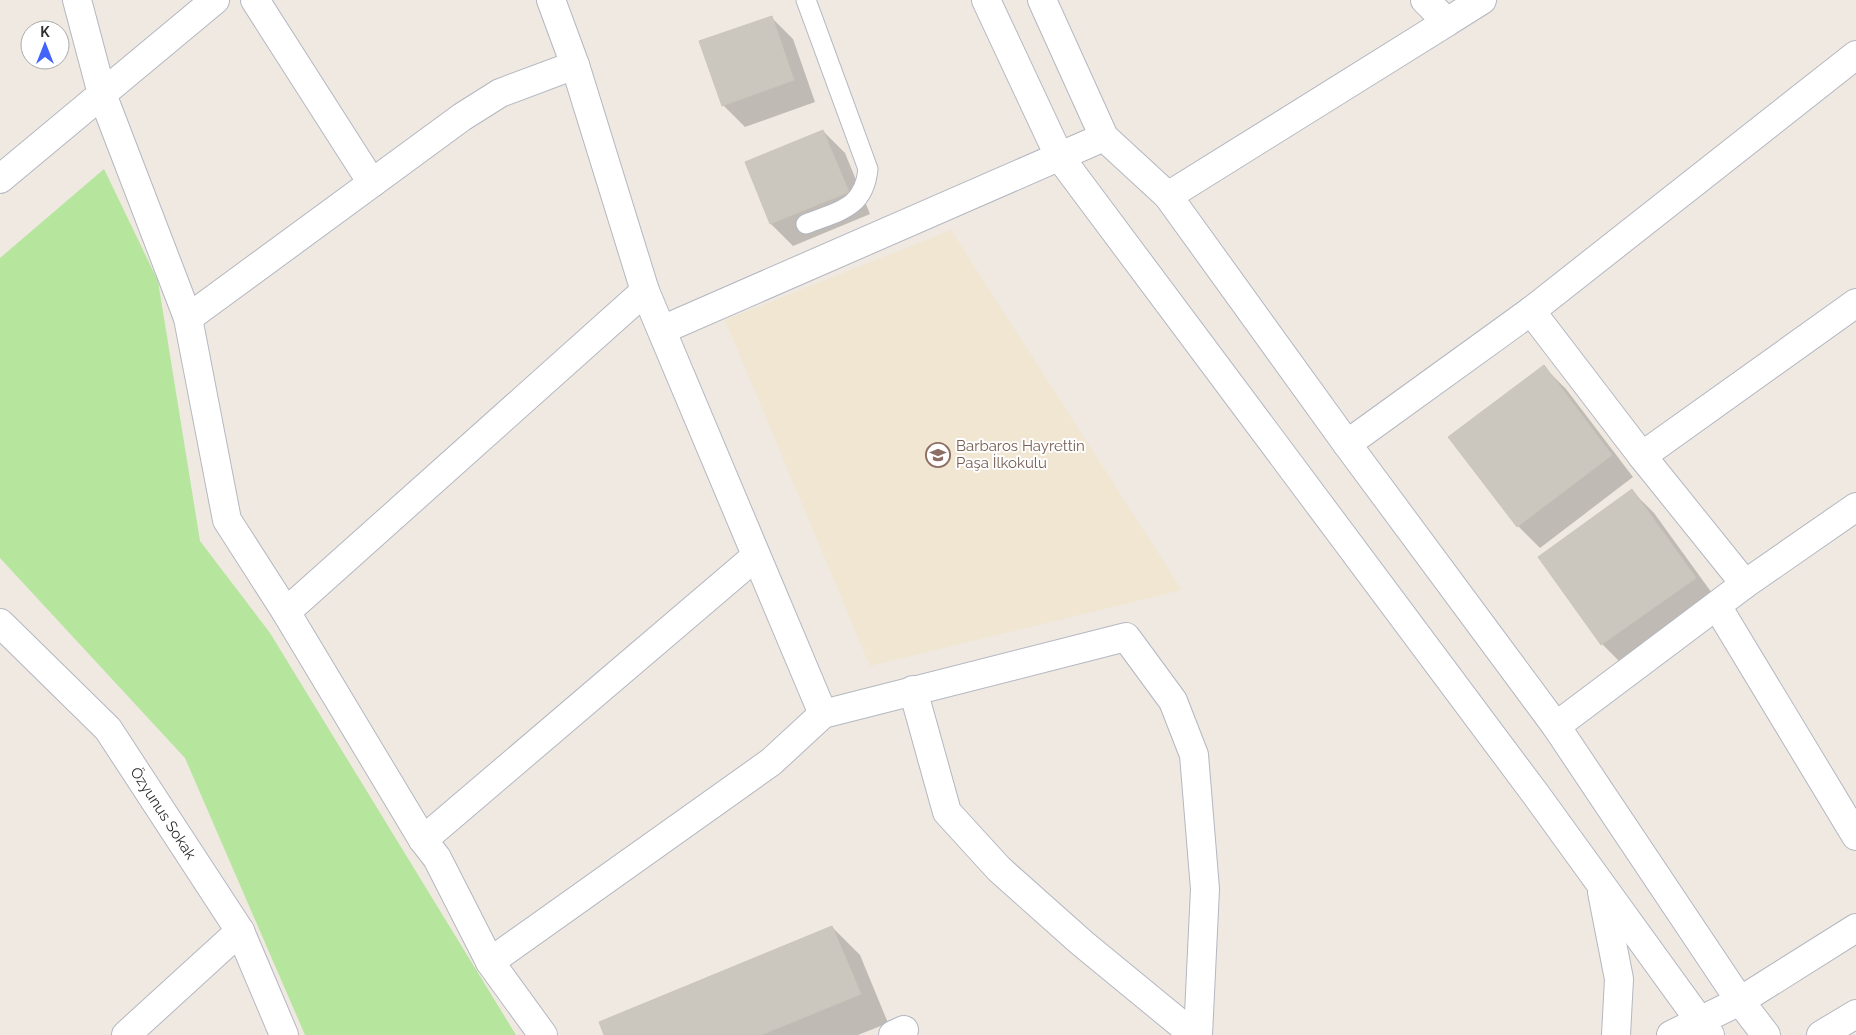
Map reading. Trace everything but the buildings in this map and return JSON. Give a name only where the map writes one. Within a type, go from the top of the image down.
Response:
[{"type":"street","points":[[77,0],[102,94],[188,318],[227,520],[286,612],[423,840],[436,858],[490,962],[543,1035]]},
{"type":"street","points":[[0,179],[215,0]]},
{"type":"street","points":[[255,0],[372,183]]},
{"type":"street","points":[[551,0],[575,66],[645,291],[823,714]]},
{"type":"street","points":[[986,0],[1059,156],[1600,883],[1705,1028]]},
{"type":"street","points":[[1042,0],[1104,137],[1168,196],[1347,444],[1556,726],[1740,1001],[1766,1035]]},
{"type":"street","points":[[1425,0],[1447,22]]},
{"type":"street","points":[[1168,196],[1482,0]]},
{"type":"street","points":[[1347,444],[1531,310],[1856,56]]},
{"type":"street","points":[[188,318],[462,117],[500,93],[575,66]]},
{"type":"street","points":[[662,330],[1104,137]]},
{"type":"street","points":[[286,612],[645,291]]},
{"type":"street","points":[[1642,456],[1856,303]]},
{"type":"street","points":[[1531,310],[1642,456],[1745,584]]},
{"type":"street","points":[[1556,726],[1745,584],[1856,507]]},
{"type":"street","points":[[423,840],[756,557]]},
{"type":"street","points":[[1717,606],[1856,836]]},
{"type":"street","name":"Özyunus Sokak","points":[[0,623],[108,729],[240,931],[284,1035]]},
{"type":"street","points":[[490,962],[771,762],[823,714],[1126,637],[1173,701],[1194,755],[1205,889],[1198,1035]]},
{"type":"street","points":[[913,690],[947,812],[1000,869],[1082,943],[1194,1035]]},
{"type":"street","points":[[1600,883],[1619,979],[1616,1035]]},
{"type":"street","points":[[1671,1035],[1705,1028],[1740,1001],[1856,928]]},
{"type":"street","points":[[126,1035],[240,931]]},
{"type":"street","points":[[1821,1035],[1856,1014]]},
{"type":"lane","points":[[806,0],[868,169],[864,189],[855,204],[806,224]]},
{"type":"shaded area","name":"Barbaros Hayrettin Paşa İlkokulu","points":[[951,230],[1182,590],[870,666],[725,320]]},
{"type":"green space","points":[[104,169],[158,281],[200,541],[270,633],[516,1035],[305,1035],[185,758],[0,558],[0,258]]},
{"type":"place","name":"Barbaros Hayrettin Paşa İlkokulu","points":[[938,455]]}]
